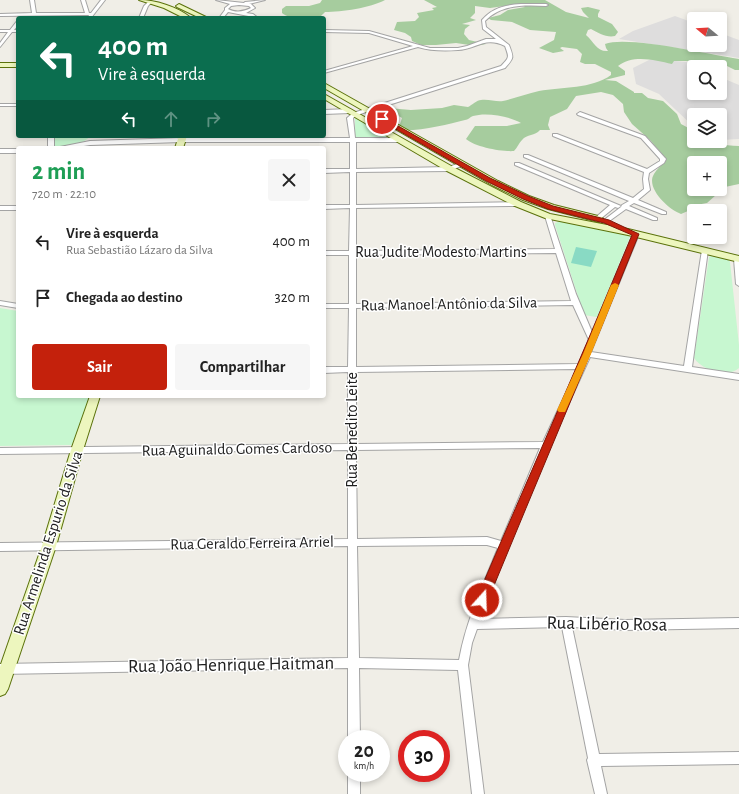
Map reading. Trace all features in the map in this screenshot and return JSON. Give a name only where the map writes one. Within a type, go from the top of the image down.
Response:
[{"type":"street","points":[[32,0],[34,14]]},
{"type":"street","points":[[83,0],[87,14]]},
{"type":"street","points":[[0,15],[22,16],[34,14],[93,14],[103,0]]},
{"type":"street","points":[[142,0],[161,2],[188,9],[200,16]]},
{"type":"street","points":[[218,0],[244,4],[263,0]]},
{"type":"street","points":[[218,0],[227,9],[238,12],[252,15],[252,8]]},
{"type":"street","points":[[230,16],[252,8],[263,0]]},
{"type":"street","points":[[142,16],[150,2]]},
{"type":"street","points":[[146,8],[161,2]]},
{"type":"street","points":[[161,2],[185,16]]},
{"type":"street","points":[[222,16],[227,9],[237,4]]},
{"type":"street","points":[[244,4],[252,8]]},
{"type":"street","points":[[326,112],[353,116],[503,67],[510,60],[511,56],[507,45],[498,40],[497,37],[484,28],[483,21],[487,15],[495,10],[516,6],[546,5]]},
{"type":"street","points":[[0,46],[16,25]]},
{"type":"street","points":[[0,31],[16,31]]},
{"type":"street","points":[[326,31],[369,32],[430,49],[458,49],[482,42],[498,40]]},
{"type":"street","points":[[482,42],[485,36],[491,33]]},
{"type":"street","points":[[326,71],[416,46]]},
{"type":"street","points":[[0,65],[16,65]]},
{"type":"street","points":[[326,86],[488,180],[526,198],[551,207],[606,221],[632,233]]},
{"type":"street","points":[[326,97],[353,116],[400,140],[450,169],[518,204],[548,216],[632,233],[738,259],[739,284]]},
{"type":"street","points":[[0,105],[16,105]]},
{"type":"street","points":[[580,114],[643,137],[663,159],[662,162],[647,171],[644,177],[647,190],[606,221]]},
{"type":"street","name":"Rua Benedito Leite","points":[[353,116],[352,447],[355,663],[354,730]]},
{"type":"street","points":[[555,135],[647,171]]},
{"type":"street","points":[[90,143],[92,138]]},
{"type":"street","points":[[73,146],[90,143],[182,138],[400,140]]},
{"type":"street","points":[[0,151],[16,151]]},
{"type":"street","points":[[526,156],[664,213]]},
{"type":"street","points":[[326,171],[450,169],[462,164]]},
{"type":"street","points":[[517,164],[614,205],[624,207],[655,219]]},
{"type":"street","points":[[326,207],[518,204]]},
{"type":"street","points":[[597,219],[614,205]]},
{"type":"street","points":[[0,208],[16,208]]},
{"type":"street","points":[[548,216],[574,303],[592,339]]},
{"type":"street","points":[[478,794],[463,665],[467,643],[475,624],[486,588],[546,445],[587,354],[632,233]]},
{"type":"street","points":[[688,368],[705,250]]},
{"type":"street","name":"Rua Judite Modesto Martins","points":[[326,253],[559,251]]},
{"type":"street","points":[[0,303],[16,306]]},
{"type":"street","name":"Rua Manoel Antônio da Silva","points":[[326,306],[574,303]]},
{"type":"street","points":[[587,354],[688,368],[739,377]]},
{"type":"street","points":[[326,370],[581,366]]},
{"type":"street","name":"Rua Armelinda Espurio da Silva","points":[[0,689],[3,669],[49,546],[77,450],[94,398]]},
{"type":"street","name":"Rua Aguinaldo Gomes Cardoso","points":[[0,451],[546,445]]},
{"type":"street","name":"Rua Geraldo Ferreira Arriel","points":[[0,547],[487,541],[504,546]]},
{"type":"street","points":[[566,622],[601,794]]},
{"type":"street","name":"Rua Libério Rosa","points":[[475,624],[566,622],[625,625],[739,623]]},
{"type":"street","name":"Rua João Henrique Haitman","points":[[3,669],[355,663],[463,665]]},
{"type":"street","points":[[593,760],[739,758]]},
{"type":"street","points":[[354,782],[354,794]]},
{"type":"shaded area","points":[[675,16],[687,20],[687,50],[619,39],[633,31]]},
{"type":"shaded area","points":[[727,36],[739,40],[739,58],[701,52],[727,52]]},
{"type":"shaded area","points":[[651,59],[687,62],[687,100],[727,100],[727,80],[739,85],[739,139],[727,140],[727,108],[687,108],[687,120],[659,94],[636,84],[633,68]]},
{"type":"green space","points":[[322,0],[385,0],[356,9],[325,12],[321,16],[288,16],[282,13],[282,9],[286,6],[309,6],[320,3]]},
{"type":"green space","points":[[424,0],[545,0],[566,12],[589,18],[581,8],[588,7],[600,10],[598,17],[612,24],[618,32],[615,36],[606,36],[591,29],[588,30],[586,35],[601,50],[608,51],[605,44],[631,42],[739,59],[739,70],[735,70],[727,66],[727,60],[687,60],[674,61],[672,64],[644,59],[630,60],[618,66],[625,71],[625,75],[605,80],[616,81],[634,93],[642,93],[648,98],[663,101],[677,114],[681,124],[687,127],[687,148],[727,148],[727,145],[739,146],[739,184],[727,187],[727,156],[687,156],[687,196],[715,196],[707,203],[687,204],[687,211],[681,214],[670,208],[655,192],[652,180],[656,171],[664,162],[663,155],[650,140],[632,124],[624,112],[623,104],[613,95],[601,92],[576,96],[567,109],[550,117],[548,125],[550,130],[540,130],[524,138],[514,151],[503,151],[489,148],[470,142],[466,139],[475,126],[507,126],[521,123],[510,118],[497,115],[478,115],[466,120],[416,130],[397,130],[389,128],[400,124],[402,118],[395,114],[370,110],[376,107],[411,110],[442,108],[454,105],[468,107],[479,100],[503,101],[539,91],[576,87],[595,83],[611,75],[611,72],[595,64],[585,64],[580,62],[582,54],[577,49],[562,47],[560,48],[564,51],[553,53],[539,48],[554,40],[556,32],[530,30],[512,22],[491,20],[488,18],[500,15],[508,10],[525,7],[524,6],[511,5],[490,8],[475,6],[475,13],[470,18],[476,20],[462,24],[470,25],[465,29],[464,34],[469,40],[486,44],[476,46],[456,43],[421,45],[412,41],[411,37],[405,33],[394,30],[397,22],[415,21],[419,17],[417,13],[434,10],[432,8],[437,7]]},
{"type":"green space","points":[[355,118],[357,118],[391,138],[355,138]]},
{"type":"green space","points":[[53,138],[88,138],[83,142],[71,146],[53,146]]},
{"type":"green space","points":[[561,221],[627,234],[630,237],[598,316],[596,317],[584,315],[555,225],[555,223]]},
{"type":"green space","points":[[576,247],[597,251],[591,267],[571,263]]},
{"type":"green space","points":[[711,256],[728,259],[730,262],[739,345],[739,368],[728,373],[715,372],[703,366],[694,358],[709,257]]},
{"type":"green space","points":[[0,308],[16,311],[16,398],[89,398],[72,445],[0,446]]},
{"type":"slow traffic","points":[[562,410],[615,285]]},
{"type":"route","points":[[382,119],[488,180],[526,198],[551,207],[606,221],[636,234],[587,354],[546,445],[482,600]]}]
